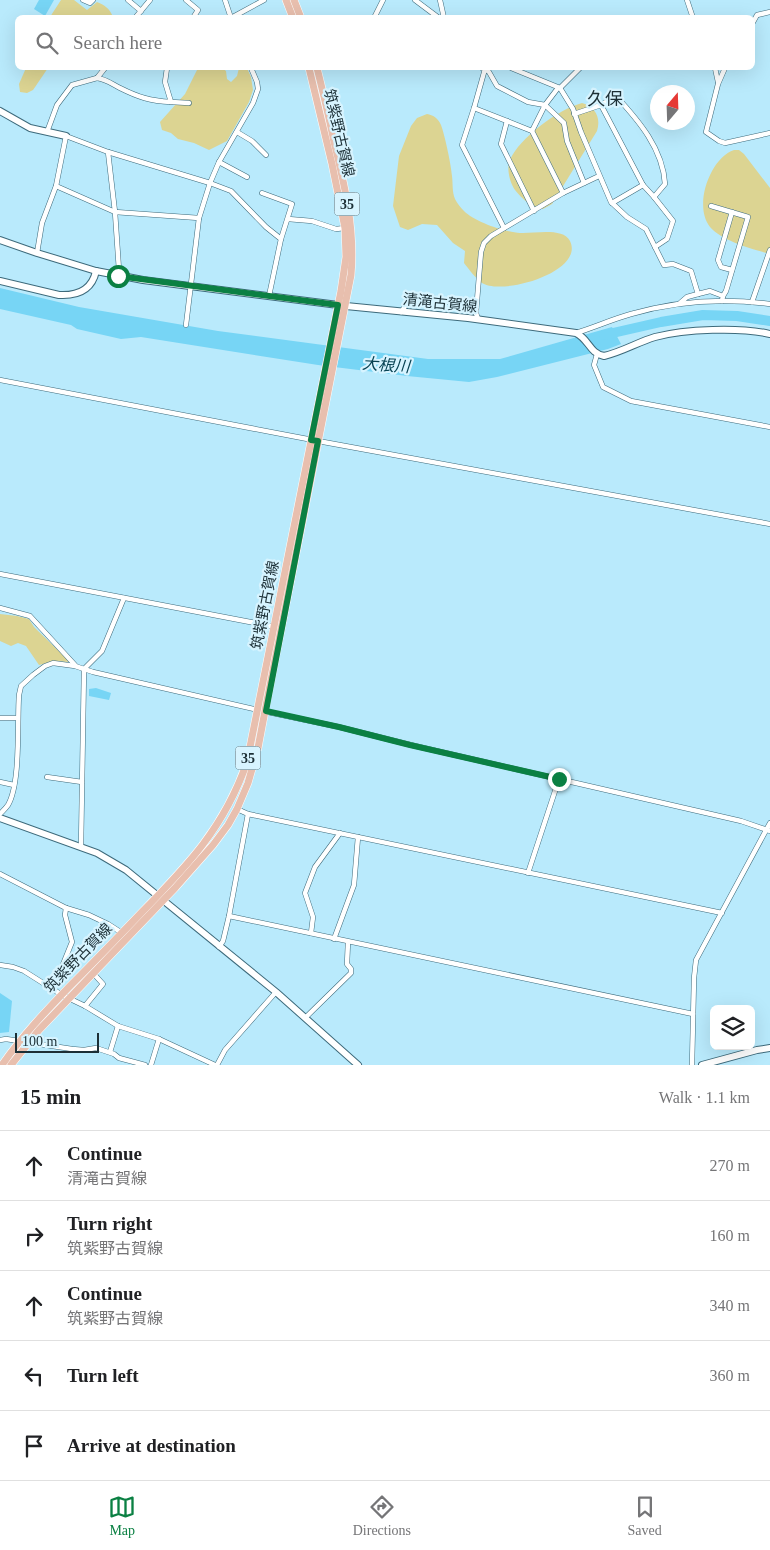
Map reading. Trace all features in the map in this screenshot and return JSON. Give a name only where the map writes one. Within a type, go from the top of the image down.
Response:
[{"type":"main road","points":[[286,0],[292,15]]},
{"type":"main road","points":[[294,0],[300,15]]},
{"type":"main road","name":"筑紫野古賀線","points":[[309,70],[345,228],[346,257],[342,305]]},
{"type":"main road","name":"筑紫野古賀線","points":[[11,1065],[66,996],[122,933],[213,845],[237,809],[253,765],[278,627],[334,342],[353,256],[352,228],[317,70]]},
{"type":"main road","points":[[0,111],[24,125],[66,136]]},
{"type":"main road","name":"清滝古賀線","points":[[0,240],[37,253],[118,276],[401,312],[477,316],[578,334]]},
{"type":"main road","points":[[0,281],[59,295],[67,295],[83,292],[89,286],[96,271]]},
{"type":"main road","points":[[578,334],[595,353],[604,356],[637,343],[677,333],[732,330],[770,334]]},
{"type":"main road","name":"筑紫野古賀線","points":[[2,1065],[20,1041],[66,996],[93,973],[160,898],[207,841],[227,810],[241,780],[262,710]]},
{"type":"main road","points":[[0,818],[81,847],[110,859],[126,870],[276,992],[358,1065]]},
{"type":"main road","points":[[702,1065],[770,1048]]},
{"type":"street","points":[[83,0],[90,3],[93,0]]},
{"type":"street","points":[[128,0],[142,10]]},
{"type":"street","points":[[137,15],[150,0]]},
{"type":"street","points":[[186,0],[198,10],[195,15]]},
{"type":"street","points":[[224,0],[230,15]]},
{"type":"street","points":[[236,15],[264,0]]},
{"type":"street","points":[[376,15],[383,0]]},
{"type":"street","points":[[415,0],[435,15]]},
{"type":"street","points":[[440,0],[443,15]]},
{"type":"street","points":[[687,0],[692,15]]},
{"type":"street","points":[[755,19],[757,15],[770,12]]},
{"type":"street","points":[[97,78],[103,70]]},
{"type":"street","points":[[167,70],[165,82],[171,102]]},
{"type":"street","points":[[186,324],[199,218],[219,162],[253,103],[258,89],[252,70]]},
{"type":"street","points":[[484,70],[462,145],[504,228]]},
{"type":"street","points":[[486,70],[497,86],[528,102],[545,105],[564,123],[567,141],[584,183]]},
{"type":"street","points":[[514,70],[559,88],[573,109],[599,176],[612,203],[627,217],[646,229],[664,266],[673,264],[691,271],[698,294]]},
{"type":"street","points":[[532,131],[545,105],[578,70]]},
{"type":"street","points":[[715,70],[718,84]]},
{"type":"street","points":[[724,70],[718,84],[706,132],[711,137],[725,143],[770,133]]},
{"type":"street","points":[[47,132],[57,105],[72,84],[97,78],[104,79],[133,94],[153,101],[189,103]]},
{"type":"street","points":[[574,114],[616,96],[638,122],[657,150],[664,172],[665,184],[654,197]]},
{"type":"street","points":[[601,104],[643,185],[673,221],[667,238],[655,247]]},
{"type":"street","points":[[474,108],[532,131],[563,193]]},
{"type":"street","points":[[507,122],[501,144],[534,211]]},
{"type":"street","points":[[236,132],[252,141],[266,155]]},
{"type":"street","points":[[37,253],[42,223],[56,186],[66,136],[108,152],[231,191],[266,227],[281,239]]},
{"type":"street","points":[[108,152],[115,212],[118,276]]},
{"type":"street","points":[[219,162],[247,177]]},
{"type":"street","points":[[477,316],[481,252],[484,243],[491,236],[563,193],[599,176]]},
{"type":"street","points":[[612,203],[643,185]]},
{"type":"street","points":[[56,186],[115,212],[199,218]]},
{"type":"street","points":[[262,193],[292,204],[281,239],[269,296]]},
{"type":"street","points":[[711,206],[748,216],[722,299]]},
{"type":"street","points":[[732,212],[718,260],[721,267],[732,270]]},
{"type":"street","points":[[288,219],[312,221],[336,229],[345,228]]},
{"type":"street","points":[[752,302],[770,250]]},
{"type":"street","points":[[680,302],[686,297],[710,291],[722,299]]},
{"type":"street","points":[[401,312],[411,298],[422,296],[469,309],[477,316]]},
{"type":"street","points":[[578,334],[631,314],[680,302],[722,299],[770,304]]},
{"type":"street","points":[[595,353],[594,365],[603,387],[632,401],[770,427]]},
{"type":"street","points":[[0,380],[770,524]]},
{"type":"street","points":[[0,574],[278,627]]},
{"type":"street","points":[[81,847],[84,669],[102,651],[124,598]]},
{"type":"street","points":[[0,608],[30,616],[76,666]]},
{"type":"street","points":[[0,814],[8,804],[14,785],[21,686],[45,666],[53,663],[76,666],[339,727],[741,821],[768,830]]},
{"type":"street","points":[[0,718],[18,718]]},
{"type":"street","points":[[47,777],[82,782]]},
{"type":"street","points":[[528,873],[559,779]]},
{"type":"street","points":[[0,782],[14,785]]},
{"type":"street","points":[[237,809],[248,814],[722,913]]},
{"type":"street","points":[[220,947],[248,814]]},
{"type":"street","points":[[692,1065],[696,960],[768,830],[770,823]]},
{"type":"street","points":[[310,933],[313,917],[305,892],[315,867],[340,833]]},
{"type":"street","points":[[334,939],[354,885],[358,837]]},
{"type":"street","points":[[0,874],[66,908],[102,921],[122,933]]},
{"type":"street","points":[[53,990],[72,942],[65,915],[66,908]]},
{"type":"street","points":[[228,916],[693,1014]]},
{"type":"street","points":[[305,1018],[351,973],[351,969],[347,964],[348,942]]},
{"type":"street","points":[[0,965],[13,966],[24,971],[53,990],[85,1006],[118,1026],[159,1039],[216,1065],[226,1050],[276,992]]},
{"type":"street","points":[[85,1006],[103,984],[93,973]]},
{"type":"street","points":[[110,1052],[118,1026]]},
{"type":"street","points":[[0,1040],[6,1038],[72,1049],[96,1048],[110,1052],[119,1058],[145,1065]]},
{"type":"street","points":[[151,1065],[159,1039]]},
{"type":"shaded area","points":[[61,0],[74,0],[87,10],[97,2],[107,8],[112,15],[51,15]]},
{"type":"shaded area","points":[[25,70],[47,70],[33,90],[27,93],[20,92],[19,84]]},
{"type":"shaded area","points":[[197,70],[225,70],[227,79],[231,82],[237,76],[238,70],[248,70],[251,77],[253,90],[249,102],[227,141],[209,150],[194,143],[178,139],[171,133],[162,130],[160,122],[185,94]]},
{"type":"shaded area","points":[[582,103],[591,107],[598,117],[597,131],[552,204],[543,209],[534,206],[524,200],[513,187],[509,171],[510,160],[522,143],[551,118],[562,111]]},
{"type":"shaded area","points":[[427,114],[435,117],[441,125],[446,143],[454,196],[463,210],[483,223],[506,231],[561,234],[570,241],[571,252],[565,262],[554,271],[523,284],[492,286],[482,283],[475,276],[464,263],[465,251],[453,243],[437,225],[422,224],[408,230],[400,227],[393,206],[399,156],[411,126],[417,118]]},
{"type":"shaded area","points":[[734,150],[739,150],[744,154],[770,188],[770,254],[738,244],[722,236],[710,227],[705,218],[704,196],[711,172],[725,155]]},
{"type":"shaded area","points":[[0,614],[29,619],[34,627],[68,662],[55,661],[39,665],[26,646],[18,643],[11,646],[0,641]]},
{"type":"water","points":[[39,0],[54,0],[46,15],[34,9]]},
{"type":"water","points":[[0,288],[79,307],[218,331],[428,359],[500,359],[612,327],[621,344],[497,377],[469,382],[318,365],[141,337],[121,339],[77,329],[71,325],[0,309]]},
{"type":"water","points":[[96,688],[111,693],[109,700],[89,696],[89,689]]},
{"type":"water","points":[[0,993],[12,1001],[9,1032],[0,1033]]},
{"type":"waterway","name":"大根川","points":[[604,335],[703,315],[737,316],[770,321]]},
{"type":"district","name":"久保","points":[[605,99]]},
{"type":"route","points":[[118,276],[338,305],[311,440],[318,441],[266,711],[559,779]]}]
